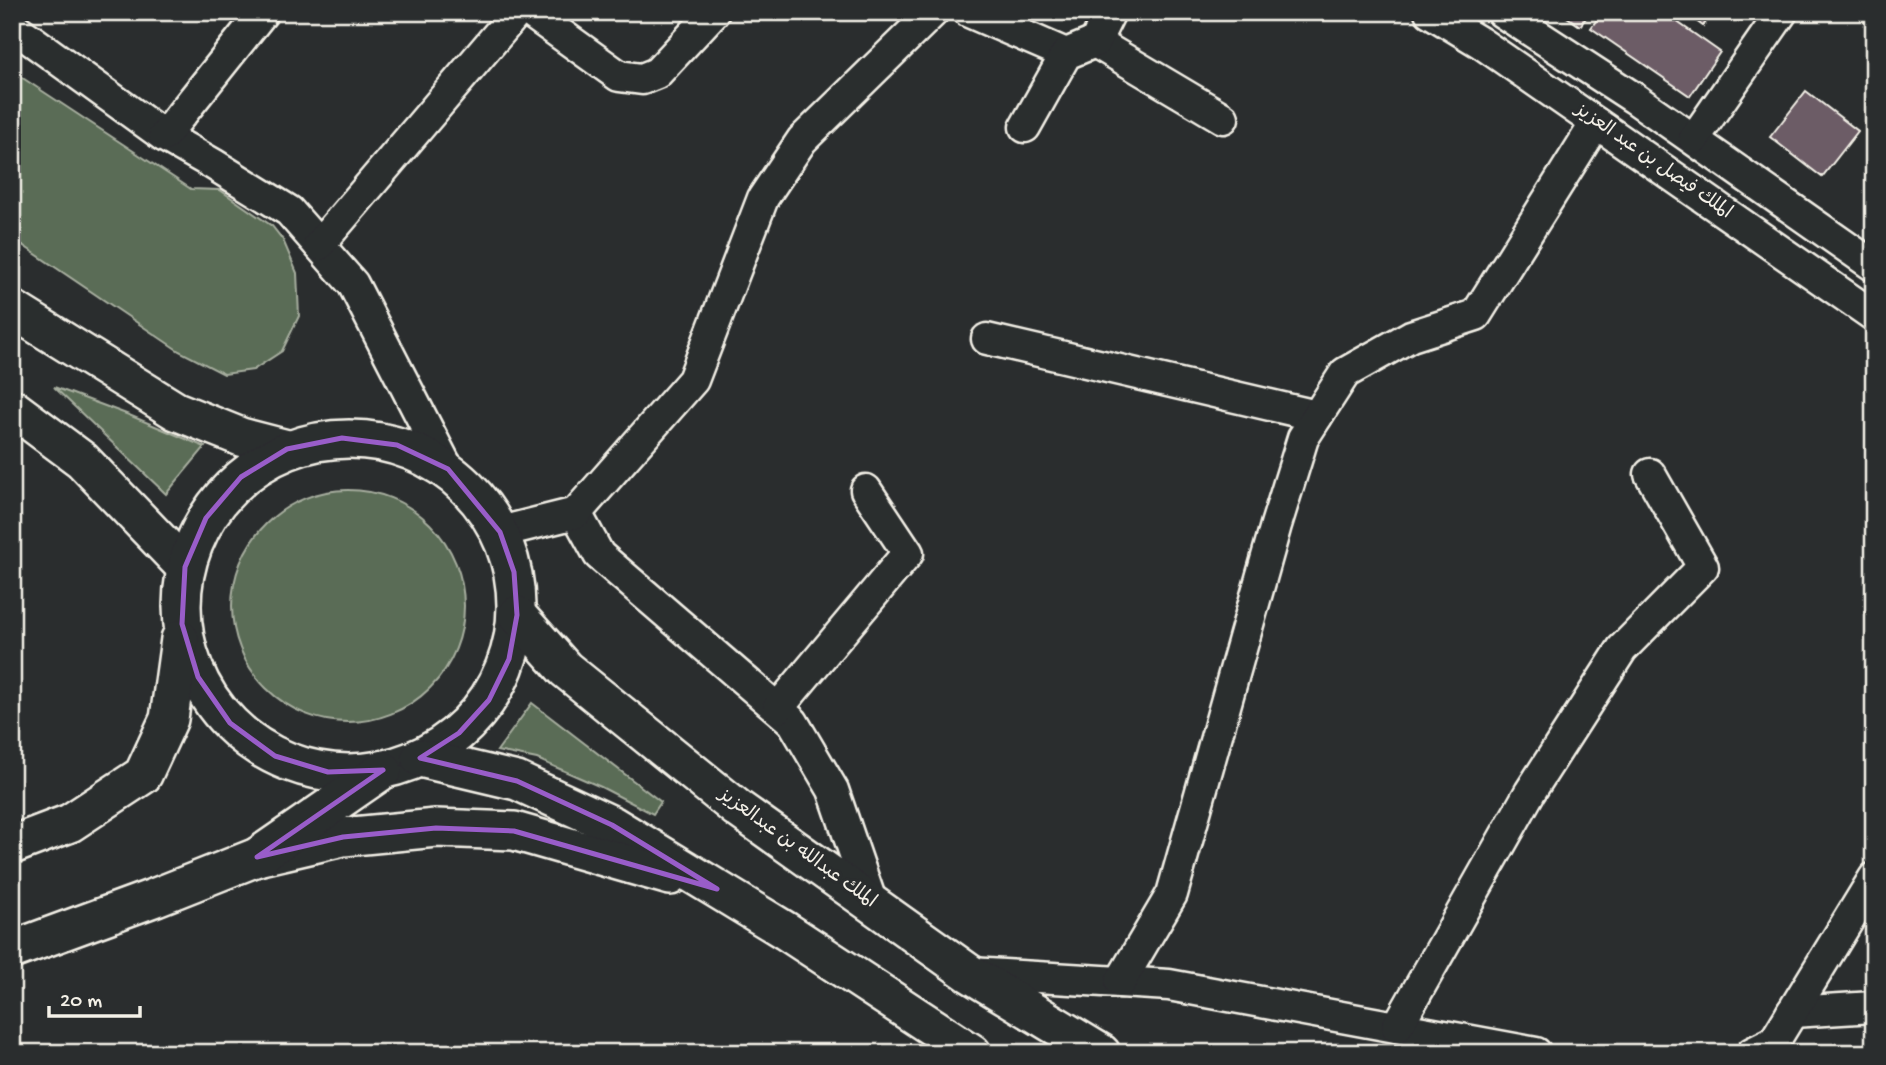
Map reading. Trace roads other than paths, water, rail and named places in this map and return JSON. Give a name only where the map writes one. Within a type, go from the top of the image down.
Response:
[{"type":"main road","points":[[12,309],[176,411],[242,437],[287,449]]},
{"type":"main road","points":[[12,408],[82,460],[185,567]]},
{"type":"main road","points":[[12,845],[70,823],[143,775],[169,719],[182,624],[185,567],[206,518],[241,477],[287,449],[342,438],[397,445],[448,469],[500,532],[514,572],[517,615],[509,659],[489,700],[459,733],[420,758],[383,770],[328,772],[275,755],[230,723],[198,677],[182,624]]},
{"type":"main road","name":"الملك عبدالله بن عبدالعزيز","points":[[517,615],[565,669],[737,807],[969,973],[1101,1053]]},
{"type":"main road","points":[[420,758],[517,781],[612,825],[786,931],[972,1053]]},
{"type":"main road","points":[[257,857],[383,770]]},
{"type":"main road","points":[[12,950],[257,857],[344,836],[436,828],[514,831],[717,889]]},
{"type":"street","points":[[164,136],[263,12]]},
{"type":"street","points":[[319,245],[517,12]]},
{"type":"street","points":[[530,12],[619,75],[642,79],[657,73],[714,12]]},
{"type":"street","points":[[969,12],[1066,54]]},
{"type":"street","points":[[1025,127],[1066,54],[1095,42],[1110,12]]},
{"type":"street","name":"الملك فيصل بن عبد العزيز","points":[[1430,12],[1481,43],[1874,316]]},
{"type":"street","name":"الملك فيصل بن عبد العزيز","points":[[1502,12],[1694,139],[1874,266]]},
{"type":"street","points":[[1694,139],[1783,12]]},
{"type":"street","points":[[500,532],[576,513],[693,380],[762,198],[802,140],[930,13]]},
{"type":"street","points":[[12,26],[164,136],[289,211],[353,284],[448,469]]},
{"type":"street","points":[[1095,42],[1223,118]]},
{"type":"street","points":[[1121,982],[1172,894],[1303,438],[1345,373],[1411,336],[1476,315],[1596,123]]},
{"type":"street","points":[[987,339],[1317,416]]},
{"type":"street","points":[[1397,1027],[1530,792],[1622,649],[1703,567],[1650,474]]},
{"type":"street","points":[[778,708],[908,553],[866,490]]},
{"type":"street","points":[[576,513],[599,555],[793,722],[833,790],[872,904]]},
{"type":"street","points":[[1752,1053],[1774,1042],[1874,878]]},
{"type":"street","points":[[969,973],[1169,985],[1536,1053]]},
{"type":"street","points":[[1792,1012],[1874,1007]]}]
